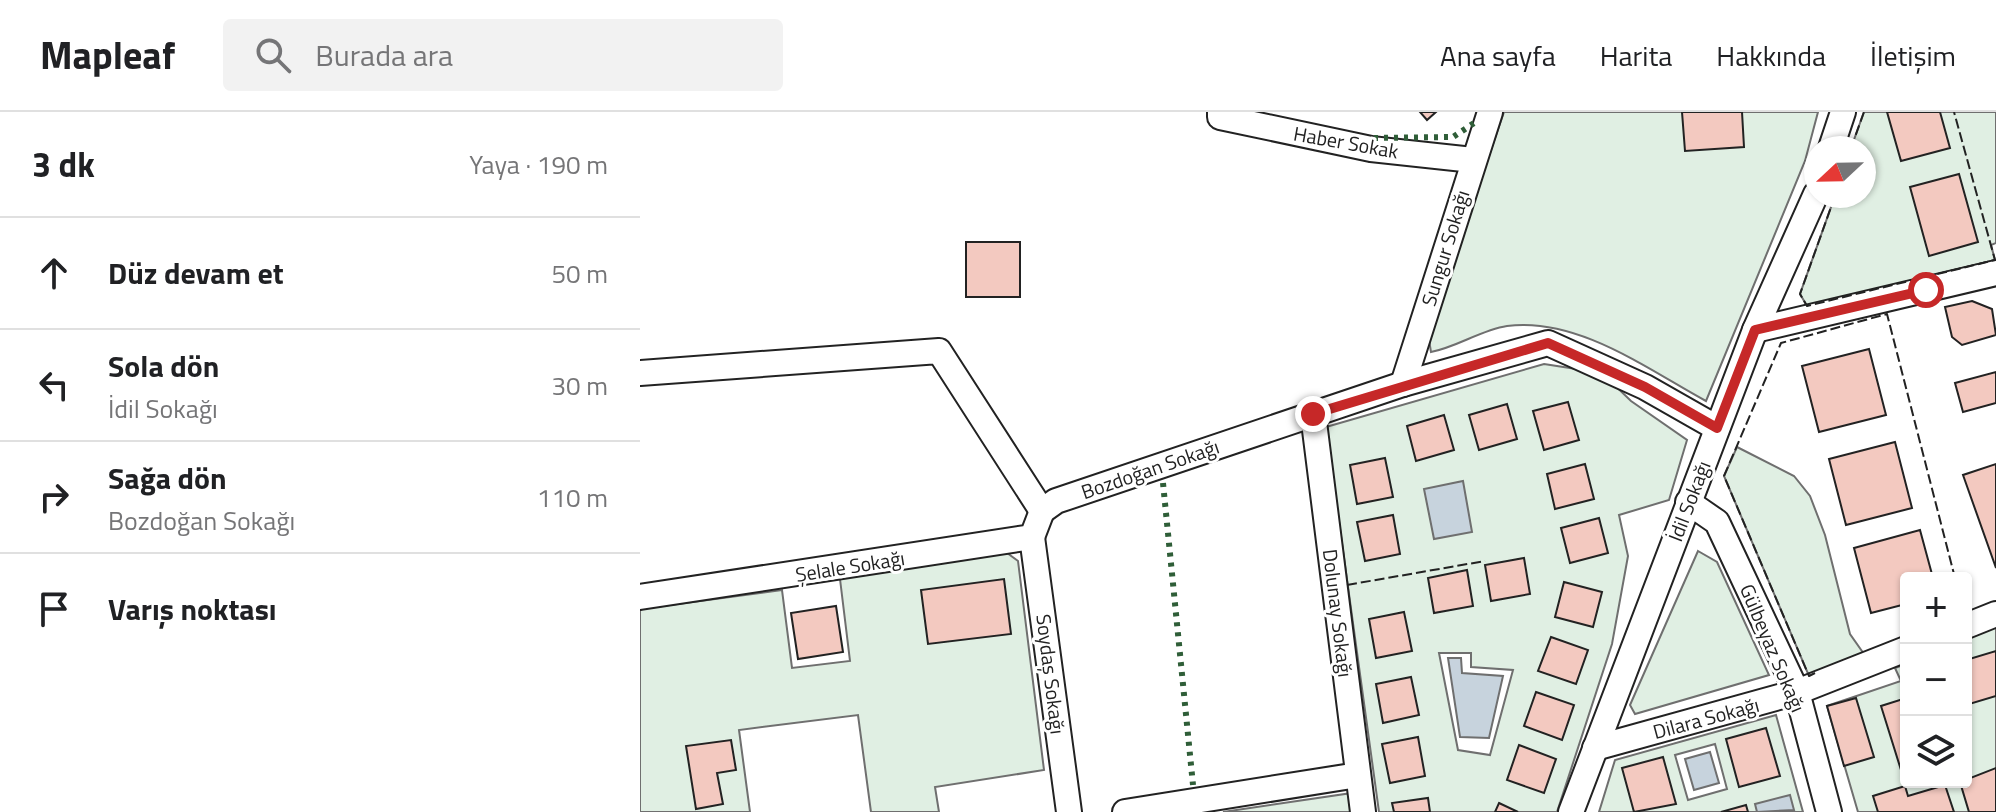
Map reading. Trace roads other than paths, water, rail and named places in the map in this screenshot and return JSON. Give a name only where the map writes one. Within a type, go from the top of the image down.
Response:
[{"type":"street","name":"Sungur Sokağı","points":[[1403,384],[1490,112]]},
{"type":"street","points":[[1835,136],[1843,112]]},
{"type":"street","name":"Haber Sokak","points":[[1220,114],[1371,149],[1473,160]]},
{"type":"street","name":"İdil Sokağı","points":[[1571,812],[1755,330],[1810,208]]},
{"type":"street","points":[[1755,330],[1996,273]]},
{"type":"street","name":"Bozdoğan Sokağı","points":[[1042,511],[1056,501],[1403,384],[1548,343],[1645,387],[1717,428]]},
{"type":"street","points":[[640,373],[939,351],[1042,511],[1032,537]]},
{"type":"street","name":"Dolunay Sokağı","points":[[1313,414],[1363,812]]},
{"type":"street","name":"Gülbeyaz Sokağı","points":[[1688,502],[1717,522],[1797,692],[1829,812]]},
{"type":"street","name":"Şelale Sokağı","points":[[640,597],[1032,537]]},
{"type":"street","name":"Soydaş Sokağı","points":[[1032,537],[1069,812]]},
{"type":"street","points":[[1972,624],[1996,614]]},
{"type":"street","name":"Dilara Sokağı","points":[[1595,748],[1797,692],[1900,651]]},
{"type":"street","points":[[1125,812],[1358,775]]}]
